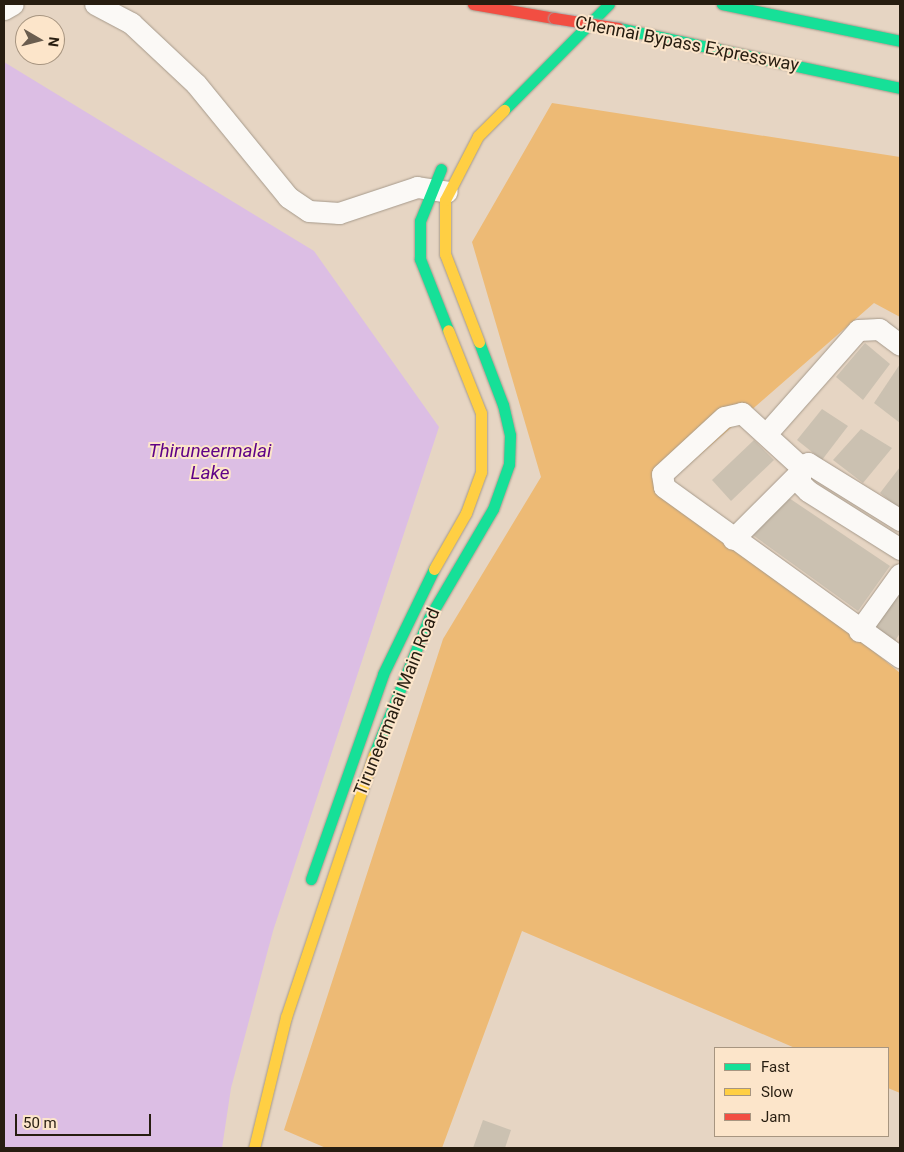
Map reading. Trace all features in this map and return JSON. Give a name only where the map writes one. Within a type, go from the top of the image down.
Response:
[{"type":"main road","name":"Chennai Bypass Expressway","points":[[473,4],[618,28],[900,88]]},
{"type":"main road","name":"Tiruneermalai Main Road","points":[[307,892],[383,674],[413,607],[462,521],[481,472],[481,413],[420,259],[420,221],[440,189],[478,136],[609,4]]},
{"type":"main road","points":[[722,4],[900,40]]},
{"type":"main road","points":[[561,32],[582,11]]},
{"type":"main road","points":[[465,131],[474,120]]},
{"type":"main road","name":"Tiruneermalai Main Road","points":[[254,1148],[286,1017],[376,749],[429,618],[493,509],[509,464],[510,435],[503,405],[445,254],[440,189],[449,154]]},
{"type":"main road","name":"Tiruneermalai Main Road","points":[[254,1148],[261,1060]]},
{"type":"street","points":[[4,9],[13,4]]},
{"type":"street","points":[[95,4],[131,23],[196,84],[288,197],[308,211],[339,213],[417,187],[440,189]]},
{"type":"street","points":[[766,434],[858,330],[879,329],[900,344]]},
{"type":"street","points":[[900,549],[838,513],[800,483],[799,470],[766,434],[742,413],[724,417],[662,474],[664,487],[859,632],[900,657]]},
{"type":"street","points":[[733,538],[808,463],[900,520]]},
{"type":"street","points":[[859,632],[900,574]]},
{"type":"shaded area","points":[[552,103],[900,157],[900,317],[874,303],[669,482],[900,673],[900,1093],[889,1088],[889,1047],[793,1047],[522,931],[442,1148],[326,1148],[284,1130],[443,639],[541,477],[472,242]]},
{"type":"water","name":"Thiruneermalai Lake","points":[[4,62],[314,251],[439,427],[273,931],[231,1088],[222,1148],[4,1148]]},
{"type":"building","points":[[865,343],[890,364],[863,400],[836,377]]},
{"type":"building","points":[[900,364],[900,423],[874,403]]},
{"type":"building","points":[[822,409],[848,426],[822,460],[797,440]]},
{"type":"building","points":[[861,429],[892,448],[863,483],[833,460]]},
{"type":"building","points":[[754,440],[774,460],[731,501],[712,480]]},
{"type":"building","points":[[900,467],[900,509],[880,493]]},
{"type":"building","points":[[783,494],[890,566],[858,611],[750,533]]},
{"type":"building","points":[[900,591],[900,633],[895,641],[875,627]]},
{"type":"building","points":[[483,1120],[511,1130],[505,1148],[473,1148]]},
{"type":"traffic: fast","points":[[504,110],[609,4]]},
{"type":"traffic: fast","points":[[722,4],[900,41]]},
{"type":"traffic: fast","points":[[618,28],[900,88]]},
{"type":"traffic: fast","points":[[441,169],[420,221],[420,259],[448,330]]},
{"type":"traffic: fast","points":[[374,754],[429,618],[493,509],[509,464],[510,435],[503,405],[479,342]]},
{"type":"traffic: fast","points":[[311,879],[383,674],[434,569]]},
{"type":"traffic: slow","points":[[479,342],[445,254],[445,200],[478,136],[504,110]]},
{"type":"traffic: slow","points":[[434,569],[466,513],[481,472],[481,413],[448,330]]},
{"type":"traffic: slow","points":[[254,1148],[286,1017],[374,754]]},
{"type":"traffic: jam","points":[[473,4],[554,18]]},
{"type":"traffic: jam","points":[[554,18],[618,28]]}]
